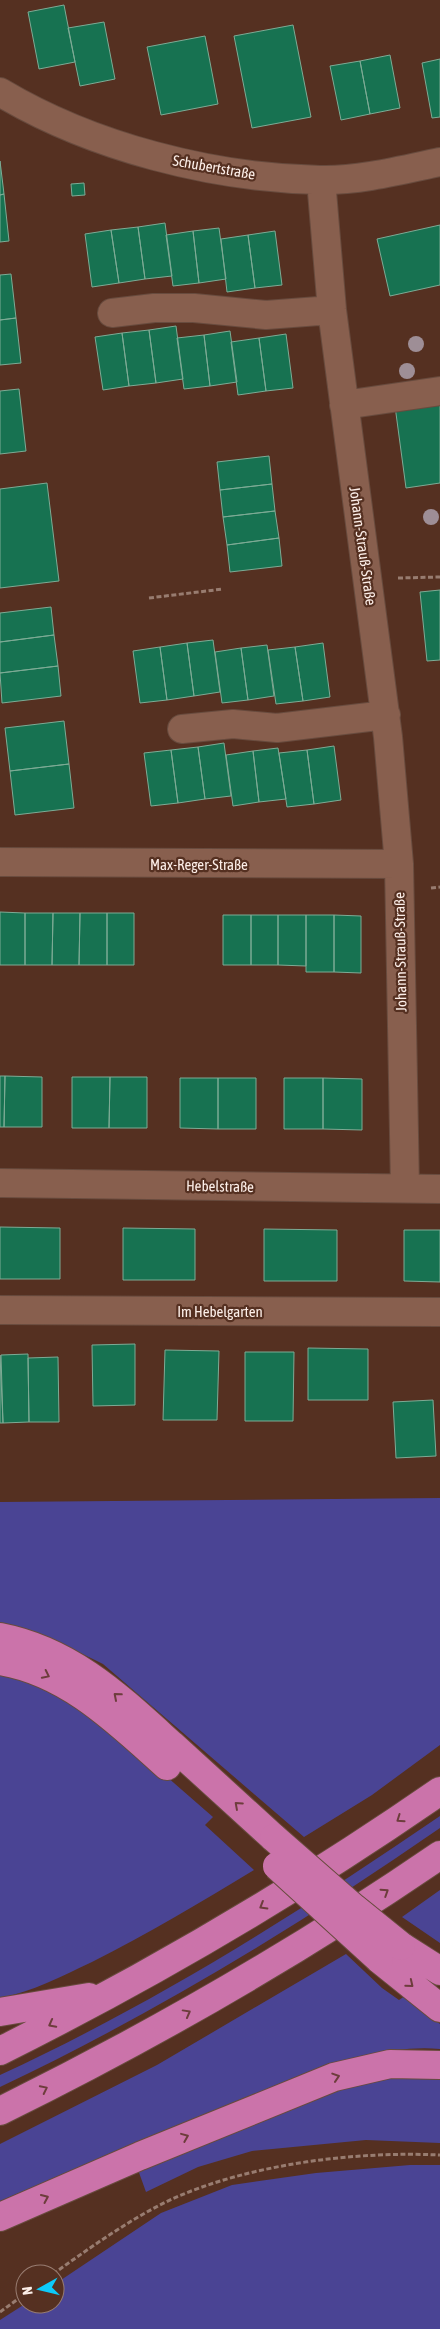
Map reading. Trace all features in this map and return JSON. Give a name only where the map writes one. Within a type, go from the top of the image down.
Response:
[{"type":"highway","points":[[0,1637],[35,1646],[56,1655],[76,1665],[103,1683],[266,1843]]},
{"type":"highway","points":[[0,1661],[37,1671],[70,1687],[96,1705],[266,1843],[354,1908],[390,1953],[440,2008]]},
{"type":"highway","points":[[0,2051],[110,1994],[265,1905],[376,1835],[440,1791]]},
{"type":"highway","points":[[0,2111],[88,2068],[290,1953],[440,1855]]},
{"type":"highway","points":[[390,1953],[440,1971]]},
{"type":"highway","points":[[0,2012],[110,1994]]},
{"type":"highway","points":[[0,2216],[149,2152],[334,2077],[390,2064],[440,2065]]},
{"type":"street","name":"Schubertstraße","points":[[0,92],[20,104],[97,138],[174,161],[250,175],[321,180],[391,173],[440,162]]},
{"type":"street","name":"Johann-Strauß-Straße","points":[[321,180],[332,310],[366,579],[386,715],[399,864],[405,1188]]},
{"type":"street","points":[[112,313],[154,308],[194,308],[266,316],[332,310]]},
{"type":"street","points":[[344,405],[440,391]]},
{"type":"street","points":[[182,729],[233,724],[277,728],[386,715]]},
{"type":"street","name":"Max-Reger-Straße","points":[[0,862],[399,864]]},
{"type":"street","name":"Hebelstraße","points":[[0,1183],[440,1189]]},
{"type":"street","name":"Im Hebelgarten","points":[[0,1310],[440,1312]]},
{"type":"path","points":[[366,579],[440,577]]},
{"type":"path","points":[[148,598],[223,589]]},
{"type":"path","points":[[65,2265],[109,2234],[172,2199],[227,2178],[314,2161],[411,2154],[440,2155]]},
{"type":"path","points":[[0,2312],[15,2301]]},
{"type":"shaded area","points":[[440,1498],[440,1745],[372,1795],[304,1837],[103,1664],[53,1641],[27,1632],[0,1626],[0,1502]]},
{"type":"shaded area","points":[[0,1672],[56,1691],[112,1729],[213,1817],[205,1825],[254,1870],[154,1929],[92,1962],[35,1988],[0,1998]]},
{"type":"shaded area","points":[[440,1816],[440,1828],[280,1933],[170,1999],[0,2087],[0,2075],[114,2018],[225,1955],[334,1887]]},
{"type":"shaded area","points":[[440,1890],[440,1943],[402,1917]]},
{"type":"shaded area","points":[[346,1954],[382,1988],[399,2000],[405,1996],[440,2024],[440,2049],[423,2048],[390,2051],[308,2072],[0,2201],[0,2144],[157,2065]]},
{"type":"shaded area","points":[[440,2073],[440,2143],[366,2140],[252,2151],[198,2167],[146,2192],[137,2167],[372,2076]]},
{"type":"shaded area","points":[[410,2165],[440,2165],[440,2329],[0,2329],[0,2320],[15,2310],[15,2314],[65,2314],[65,2277],[161,2213],[232,2185],[316,2173]]},
{"type":"building","points":[[64,5],[75,62],[39,69],[28,12]]},
{"type":"building","points":[[104,22],[115,79],[80,86],[68,28]]},
{"type":"building","points":[[293,25],[311,117],[252,128],[234,36]]},
{"type":"building","points":[[205,36],[218,104],[161,115],[147,47]]},
{"type":"building","points":[[390,55],[400,108],[370,114],[360,61]]},
{"type":"building","points":[[440,59],[440,117],[432,118],[422,63]]},
{"type":"building","points":[[360,61],[370,114],[341,120],[330,66]]},
{"type":"building","points":[[0,161],[4,194],[0,195]]},
{"type":"building","points":[[84,183],[85,195],[72,196],[71,184]]},
{"type":"building","points":[[4,194],[9,241],[0,242],[0,195]]},
{"type":"building","points":[[165,223],[172,276],[145,279],[138,227]]},
{"type":"building","points":[[440,225],[440,285],[390,296],[377,239]]},
{"type":"building","points":[[138,227],[145,279],[119,283],[111,230]]},
{"type":"building","points":[[219,228],[226,279],[199,283],[193,231]]},
{"type":"building","points":[[111,230],[119,283],[92,287],[85,234]]},
{"type":"building","points":[[193,231],[199,283],[173,286],[166,235]]},
{"type":"building","points":[[275,231],[282,285],[255,288],[248,235]]},
{"type":"building","points":[[248,235],[255,288],[227,292],[221,239]]},
{"type":"building","points":[[11,274],[16,318],[0,320],[0,275]]},
{"type":"building","points":[[16,318],[21,363],[0,365],[0,320]]},
{"type":"building","points":[[176,326],[183,379],[156,383],[149,330]]},
{"type":"building","points":[[149,330],[156,383],[129,386],[122,333]]},
{"type":"building","points":[[230,331],[237,382],[210,386],[204,335]]},
{"type":"building","points":[[122,333],[129,386],[103,390],[95,337]]},
{"type":"building","points":[[286,334],[293,388],[266,391],[259,338]]},
{"type":"building","points":[[204,335],[210,386],[184,389],[177,338]]},
{"type":"building","points":[[259,338],[266,391],[238,395],[231,342]]},
{"type":"building","points":[[19,389],[26,451],[0,454],[0,391]]},
{"type":"building","points":[[440,400],[440,483],[406,488],[395,406]]},
{"type":"building","points":[[269,456],[272,484],[220,490],[217,462]]},
{"type":"building","points":[[47,483],[59,581],[0,588],[0,489]]},
{"type":"building","points":[[272,484],[275,511],[223,517],[220,490]]},
{"type":"building","points":[[275,511],[279,538],[227,545],[223,517]]},
{"type":"building","points":[[279,538],[282,566],[230,572],[227,545]]},
{"type":"building","points":[[440,590],[440,660],[427,661],[420,592]]},
{"type":"building","points":[[51,607],[54,635],[0,642],[0,613]]},
{"type":"building","points":[[54,635],[58,666],[0,673],[0,642]]},
{"type":"building","points":[[213,640],[220,692],[194,696],[187,643]]},
{"type":"building","points":[[187,643],[194,696],[167,700],[160,647]]},
{"type":"building","points":[[323,643],[330,697],[303,701],[295,647]]},
{"type":"building","points":[[267,645],[274,696],[248,700],[241,648]]},
{"type":"building","points":[[160,647],[167,700],[140,703],[133,651]]},
{"type":"building","points":[[295,647],[303,701],[276,704],[268,650]]},
{"type":"building","points":[[241,648],[248,700],[222,703],[215,652]]},
{"type":"building","points":[[58,666],[61,696],[2,703],[0,673]]},
{"type":"building","points":[[64,721],[69,764],[10,771],[5,728]]},
{"type":"building","points":[[224,743],[231,796],[205,799],[198,747]]},
{"type":"building","points":[[334,746],[341,800],[314,804],[307,750]]},
{"type":"building","points":[[198,747],[205,799],[178,803],[171,750]]},
{"type":"building","points":[[278,748],[286,799],[259,802],[253,751]]},
{"type":"building","points":[[171,750],[178,803],[151,806],[144,753]]},
{"type":"building","points":[[307,750],[314,804],[287,807],[279,753]]},
{"type":"building","points":[[253,751],[259,802],[233,806],[226,755]]},
{"type":"building","points":[[69,764],[74,808],[15,815],[10,771]]},
{"type":"building","points":[[0,912],[25,913],[25,965],[0,965]]},
{"type":"building","points":[[25,913],[53,913],[52,965],[25,965]]},
{"type":"building","points":[[53,913],[80,913],[79,965],[52,965]]},
{"type":"building","points":[[80,913],[107,913],[107,965],[79,965]]},
{"type":"building","points":[[107,913],[134,913],[134,965],[107,965]]},
{"type":"building","points":[[223,915],[251,915],[251,965],[223,965]]},
{"type":"building","points":[[251,915],[278,915],[278,965],[251,965]]},
{"type":"building","points":[[278,915],[306,915],[306,966],[278,965]]},
{"type":"building","points":[[306,915],[334,915],[334,972],[306,972]]},
{"type":"building","points":[[334,915],[361,916],[361,973],[334,972]]},
{"type":"building","points":[[0,1076],[5,1076],[4,1127],[0,1127]]},
{"type":"building","points":[[5,1076],[42,1077],[42,1127],[4,1127]]},
{"type":"building","points":[[72,1077],[110,1077],[109,1128],[72,1128]]},
{"type":"building","points":[[110,1077],[147,1077],[147,1128],[109,1128]]},
{"type":"building","points":[[180,1078],[218,1078],[218,1129],[180,1128]]},
{"type":"building","points":[[218,1078],[256,1078],[256,1129],[218,1129]]},
{"type":"building","points":[[284,1078],[323,1078],[323,1129],[284,1129]]},
{"type":"building","points":[[323,1078],[362,1079],[362,1130],[323,1129]]},
{"type":"building","points":[[0,1227],[60,1228],[60,1279],[0,1279]]},
{"type":"building","points":[[123,1228],[195,1229],[195,1280],[123,1280]]},
{"type":"building","points":[[264,1229],[337,1230],[337,1281],[264,1281]]},
{"type":"building","points":[[404,1230],[440,1230],[440,1282],[404,1281]]},
{"type":"building","points":[[135,1344],[135,1405],[93,1406],[92,1345]]},
{"type":"building","points":[[308,1348],[368,1349],[368,1400],[308,1400]]},
{"type":"building","points":[[165,1350],[219,1351],[217,1420],[163,1420]]},
{"type":"building","points":[[245,1352],[294,1352],[293,1421],[245,1421]]},
{"type":"building","points":[[28,1354],[29,1422],[3,1423],[1,1355]]},
{"type":"building","points":[[0,1355],[3,1423],[0,1423]]},
{"type":"building","points":[[58,1357],[59,1422],[29,1422],[28,1358]]},
{"type":"building","points":[[433,1400],[436,1456],[396,1458],[393,1402]]}]
